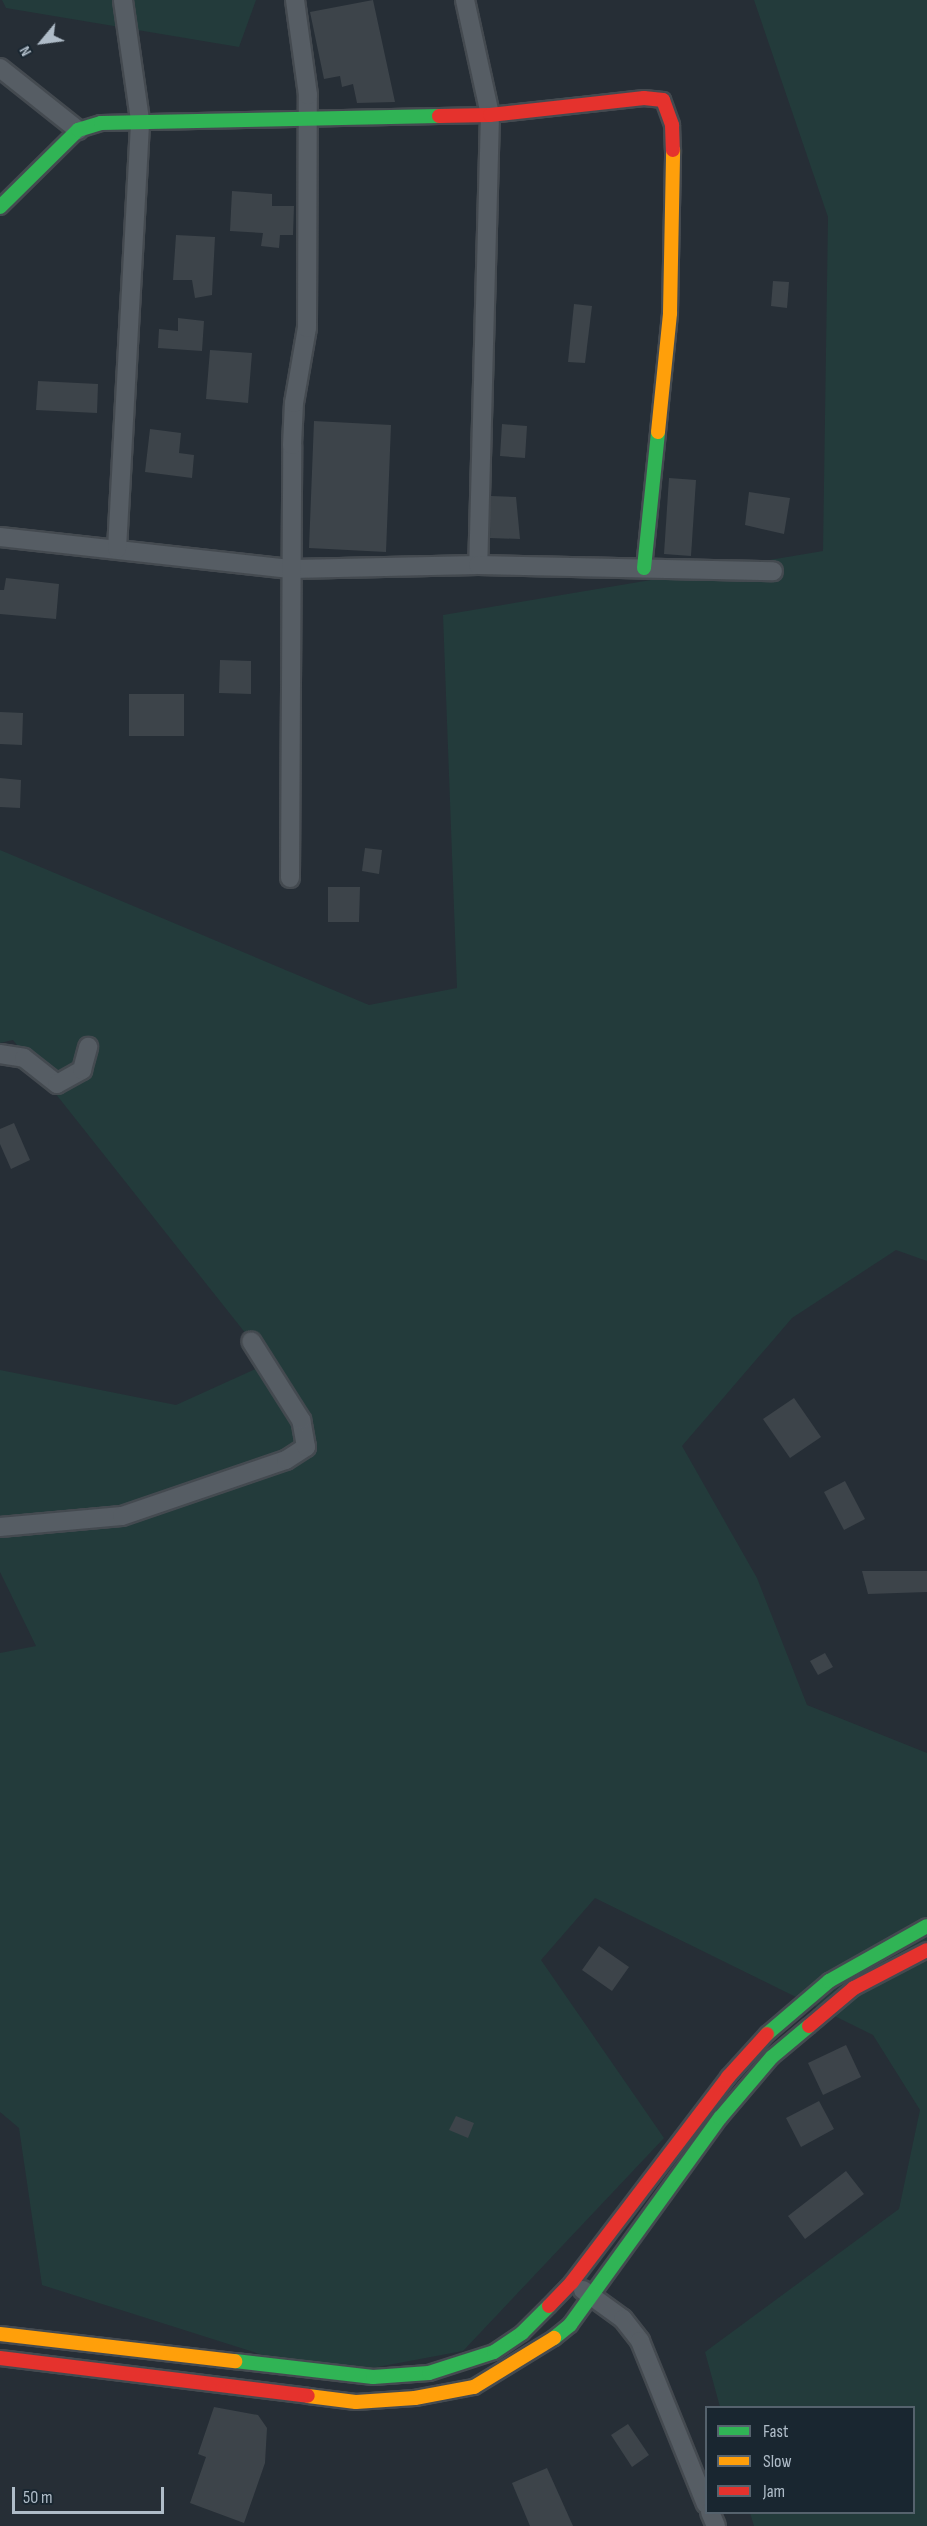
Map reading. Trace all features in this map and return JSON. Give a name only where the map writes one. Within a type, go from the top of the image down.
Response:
[{"type":"street","points":[[117,549],[140,120],[123,0]]},
{"type":"street","points":[[290,878],[294,403],[307,328],[307,119],[295,0]]},
{"type":"street","points":[[465,0],[490,115],[478,565]]},
{"type":"street","points":[[0,68],[78,130]]},
{"type":"street","points":[[0,207],[78,130],[101,123],[140,120],[490,115],[644,98],[663,100],[672,125],[675,183],[670,313],[644,568]]},
{"type":"street","points":[[0,537],[292,569],[478,565],[773,571]]},
{"type":"street","points":[[0,1054],[24,1058],[57,1084],[82,1070],[88,1047]]},
{"type":"street","points":[[0,1527],[122,1516],[286,1460],[306,1447],[301,1420],[251,1341]]},
{"type":"street","points":[[0,2334],[281,2369],[397,2377],[429,2373],[494,2352],[522,2333],[572,2282],[728,2077],[770,2031],[829,1981],[927,1926]]},
{"type":"street","points":[[0,2358],[384,2402],[474,2387],[538,2350],[570,2325],[720,2118],[772,2057],[854,1988],[927,1950]]},
{"type":"street","points":[[572,2282],[623,2319],[640,2341],[705,2502]]},
{"type":"green space","points":[[2,0],[256,0],[239,47],[6,8]]},
{"type":"green space","points":[[754,0],[927,0],[927,1261],[896,1250],[792,1318],[682,1446],[757,1578],[807,1705],[927,1753],[927,2526],[754,2526],[750,2514],[915,2514],[915,2406],[720,2406],[705,2352],[899,2209],[920,2110],[873,2035],[595,1898],[541,1960],[664,2138],[463,2351],[329,2376],[42,2285],[19,2128],[0,2112],[0,1653],[36,1646],[0,1572],[0,1370],[176,1405],[269,1363],[13,1040],[0,1043],[0,850],[369,1005],[457,988],[443,615],[823,551],[828,217]]},
{"type":"building","points":[[373,0],[395,102],[357,103],[353,84],[342,87],[340,76],[324,79],[310,12]]},
{"type":"building","points":[[232,191],[272,194],[272,206],[294,206],[293,235],[280,235],[279,248],[261,246],[263,233],[230,231]]},
{"type":"building","points":[[176,235],[215,237],[212,295],[195,298],[192,280],[173,280]]},
{"type":"building","points":[[773,281],[789,282],[787,308],[771,306]]},
{"type":"building","points":[[574,304],[592,306],[585,363],[568,362]]},
{"type":"building","points":[[178,318],[204,321],[202,351],[158,348],[159,329],[178,331]]},
{"type":"building","points":[[210,350],[252,353],[248,403],[206,399]]},
{"type":"building","points":[[38,381],[98,384],[97,413],[36,410]]},
{"type":"building","points":[[314,421],[391,425],[386,552],[309,548]]},
{"type":"building","points":[[502,424],[527,426],[525,458],[500,456]]},
{"type":"building","points":[[150,429],[181,433],[179,453],[194,455],[192,478],[145,472]]},
{"type":"building","points":[[669,478],[696,480],[691,556],[664,554]]},
{"type":"building","points":[[749,492],[790,498],[784,534],[745,525]]},
{"type":"building","points":[[491,496],[516,497],[520,539],[490,538]]},
{"type":"building","points":[[6,578],[59,584],[56,619],[0,614],[0,590],[4,590]]},
{"type":"building","points":[[220,660],[251,661],[251,694],[219,693]]},
{"type":"building","points":[[129,694],[184,694],[184,736],[129,736]]},
{"type":"building","points":[[0,712],[23,713],[22,745],[0,744]]},
{"type":"building","points":[[0,778],[21,780],[20,808],[0,807]]},
{"type":"building","points":[[365,848],[382,850],[379,874],[362,871]]},
{"type":"building","points":[[328,887],[360,887],[359,922],[328,922]]},
{"type":"building","points":[[14,1123],[30,1160],[11,1169],[0,1144],[0,1129]]},
{"type":"building","points":[[794,1398],[821,1437],[790,1458],[763,1419]]},
{"type":"building","points":[[845,1481],[865,1519],[844,1530],[824,1492]]},
{"type":"building","points":[[862,1571],[927,1571],[927,1592],[868,1594]]},
{"type":"building","points":[[825,1653],[833,1667],[818,1675],[810,1661]]},
{"type":"building","points":[[599,1946],[629,1967],[612,1991],[582,1970]]},
{"type":"building","points":[[846,2045],[861,2077],[823,2095],[808,2063]]},
{"type":"building","points":[[819,2101],[834,2129],[801,2147],[786,2118]]},
{"type":"building","points":[[456,2116],[474,2123],[468,2138],[449,2130]]},
{"type":"building","points":[[846,2171],[864,2194],[805,2239],[788,2216]]},
{"type":"building","points":[[214,2407],[258,2415],[267,2428],[265,2463],[244,2523],[190,2503],[206,2457],[198,2454]]},
{"type":"building","points":[[628,2424],[649,2455],[632,2467],[611,2435]]},
{"type":"building","points":[[547,2468],[573,2526],[530,2526],[512,2483]]},
{"type":"traffic: fast","points":[[0,207],[78,130],[101,123],[439,116]]},
{"type":"traffic: fast","points":[[644,568],[658,432]]},
{"type":"traffic: fast","points":[[767,2034],[829,1981],[927,1926]]},
{"type":"traffic: fast","points":[[554,2338],[570,2325],[720,2118],[772,2057],[809,2026]]},
{"type":"traffic: fast","points":[[235,2361],[373,2377],[429,2373],[494,2352],[522,2333],[549,2306]]},
{"type":"traffic: slow","points":[[658,432],[670,313],[673,150]]},
{"type":"traffic: slow","points":[[0,2334],[235,2361]]},
{"type":"traffic: slow","points":[[308,2396],[356,2402],[415,2398],[474,2387],[554,2338]]},
{"type":"traffic: jam","points":[[439,116],[490,115],[644,98],[663,100],[672,125],[673,150]]},
{"type":"traffic: jam","points":[[809,2026],[854,1988],[927,1950]]},
{"type":"traffic: jam","points":[[549,2306],[572,2282],[728,2077],[767,2034]]},
{"type":"traffic: jam","points":[[0,2358],[308,2396]]}]
